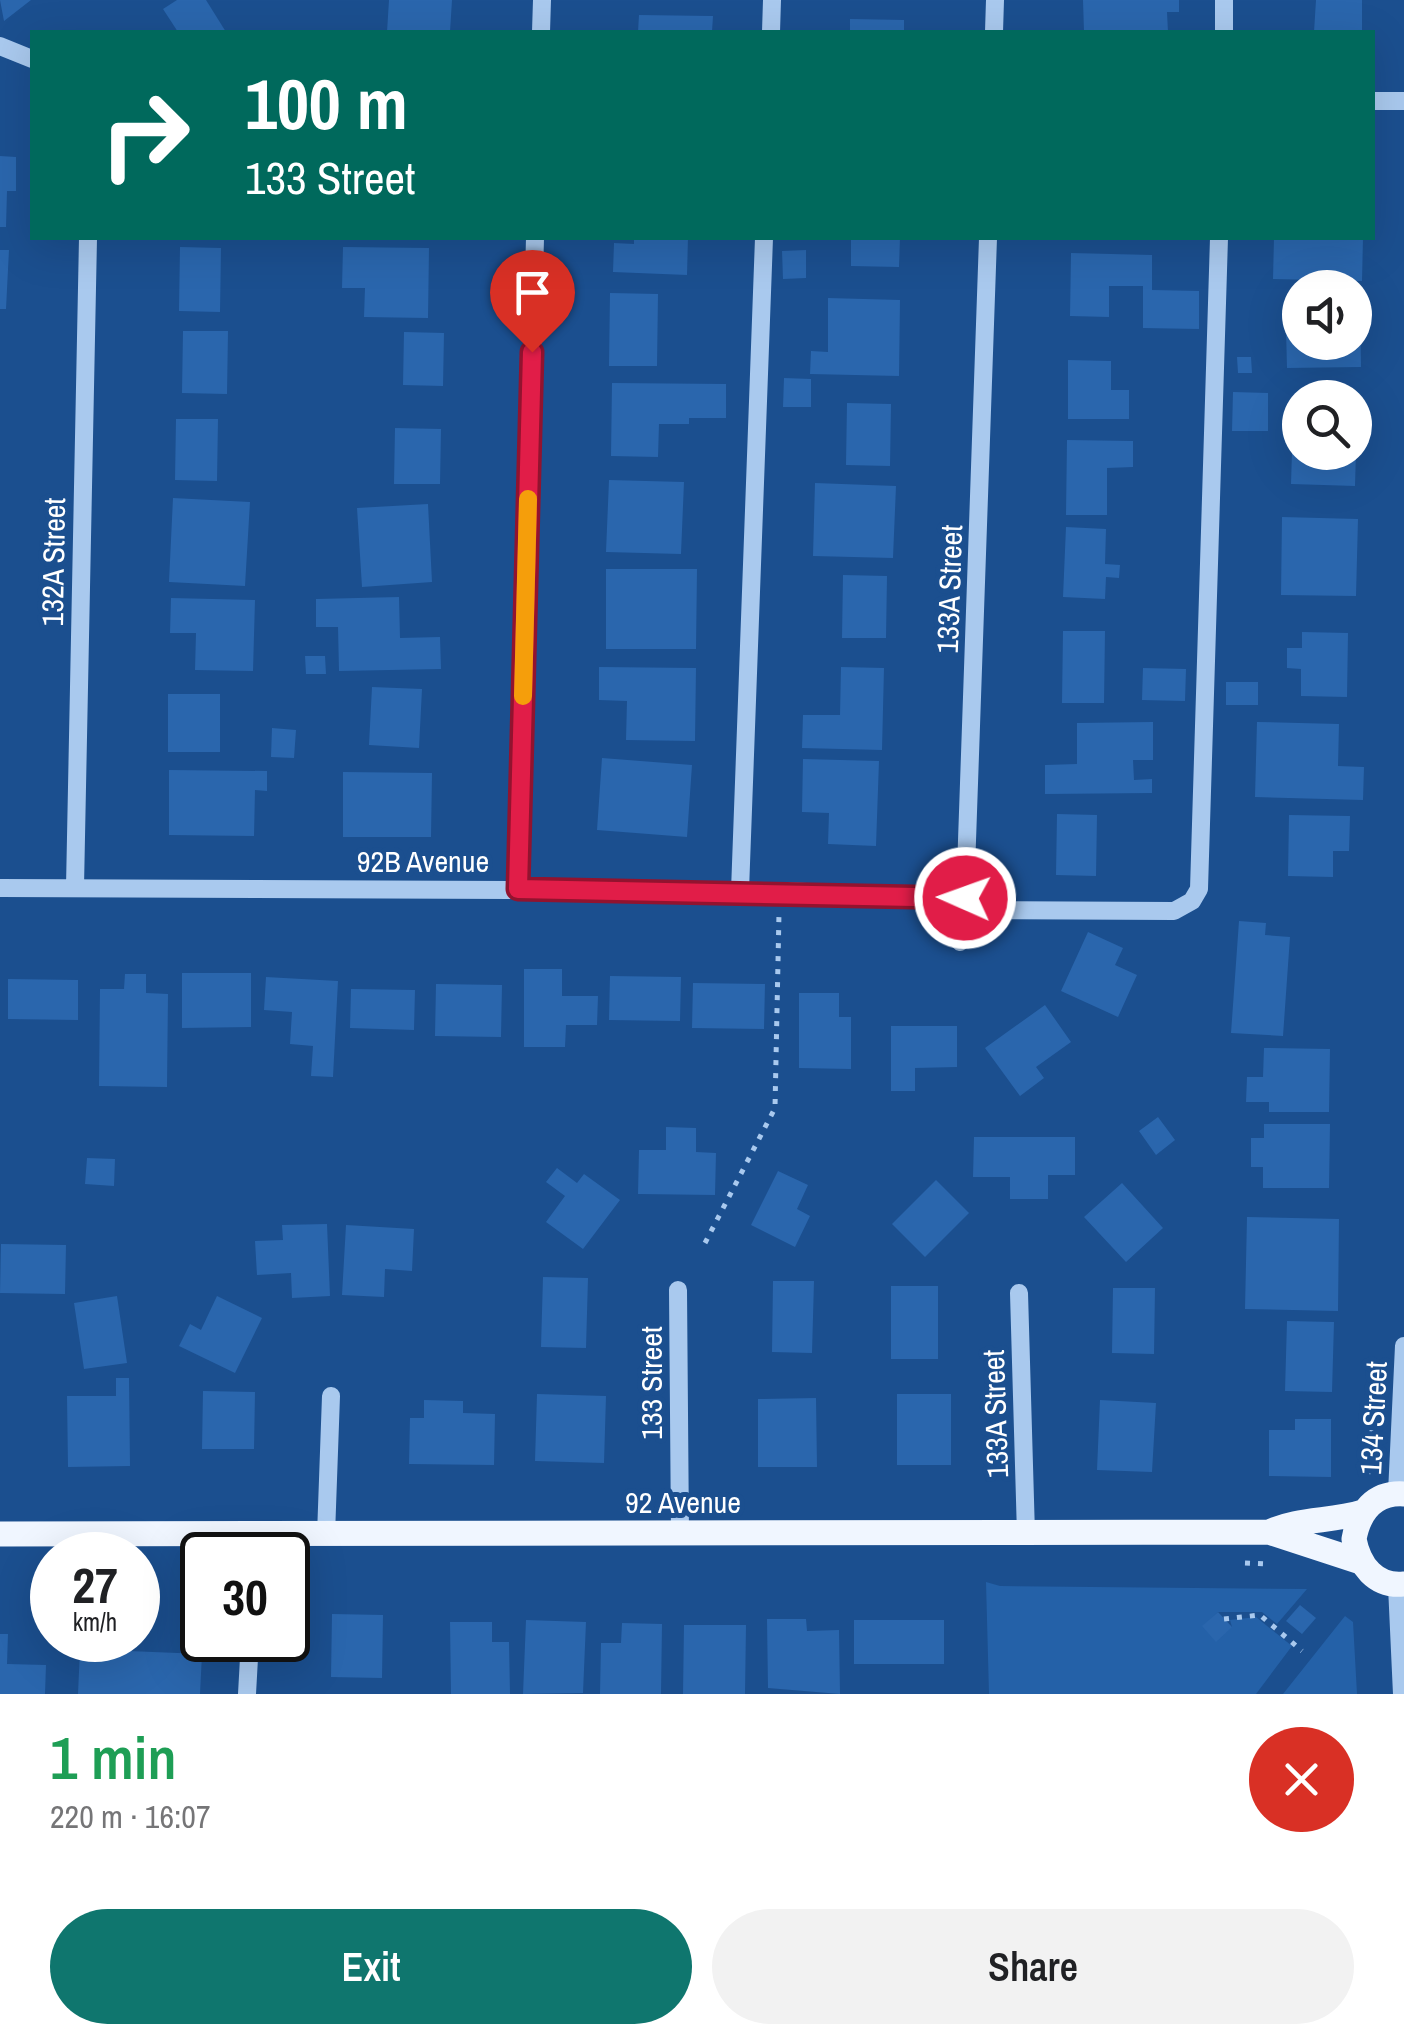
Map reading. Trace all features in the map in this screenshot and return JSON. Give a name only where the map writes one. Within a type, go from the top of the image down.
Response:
[{"type":"main road","points":[[1269,1532],[1292,1522],[1340,1519],[1362,1501],[1401,1494]]},
{"type":"main road","points":[[1361,1562],[1354,1539],[1362,1501]]},
{"type":"main road","name":"92 Avenue","points":[[310,1537],[1269,1532],[1361,1562],[1380,1581],[1400,1585]]},
{"type":"main road","name":"92 Avenue","points":[[0,1534],[180,1543]]},
{"type":"street","points":[[541,30],[542,0]]},
{"type":"street","points":[[771,30],[772,0]]},
{"type":"street","points":[[994,0],[994,30]]},
{"type":"street","points":[[1224,0],[1224,30]]},
{"type":"street","points":[[0,46],[30,58]]},
{"type":"street","points":[[1375,101],[1404,101]]},
{"type":"street","name":"132A Street","points":[[74,887],[88,240]]},
{"type":"street","points":[[518,889],[535,240]]},
{"type":"street","points":[[740,891],[764,240]]},
{"type":"street","name":"133A Street","points":[[960,942],[965,904],[988,240]]},
{"type":"street","name":"92B Avenue","points":[[0,888],[740,891],[1174,911],[1192,900],[1199,889],[1218,240]]},
{"type":"street","name":"133 Street","points":[[678,1290],[680,1535]]},
{"type":"street","name":"133A Street","points":[[1019,1293],[1026,1534]]},
{"type":"street","name":"134 Street","points":[[1401,1494],[1404,1346]]},
{"type":"street","points":[[326,1535],[330,1396]]},
{"type":"street","points":[[1400,1585],[1402,1694]]},
{"type":"street","points":[[247,1694],[249,1662]]},
{"type":"path","points":[[705,1243],[775,1108],[780,910]]},
{"type":"path","points":[[1362,1501],[1374,1414]]},
{"type":"path","points":[[1224,1619],[1260,1615],[1302,1651]]},
{"type":"shaded area","points":[[986,1582],[1000,1586],[1307,1589],[1277,1624],[1262,1612],[1218,1612],[1203,1626],[1232,1627],[1230,1620],[1256,1617],[1292,1646],[1256,1694],[989,1694]]},
{"type":"shaded area","points":[[1345,1616],[1353,1622],[1357,1694],[1283,1694]]},
{"type":"building","points":[[0,0],[31,0],[4,21]]},
{"type":"building","points":[[177,0],[206,0],[225,30],[177,30],[163,9]]},
{"type":"building","points":[[389,0],[452,0],[450,30],[387,30]]},
{"type":"building","points":[[1083,0],[1179,0],[1179,12],[1167,12],[1168,30],[1084,30]]},
{"type":"building","points":[[1316,0],[1362,0],[1362,30],[1314,30]]},
{"type":"building","points":[[639,15],[713,16],[712,30],[638,30]]},
{"type":"building","points":[[850,19],[904,20],[904,30],[850,30]]},
{"type":"building","points":[[0,156],[16,157],[16,191],[7,191],[6,227],[0,227]]},
{"type":"building","points":[[634,240],[688,240],[687,275],[613,272],[614,243],[634,244]]},
{"type":"building","points":[[851,240],[900,240],[899,267],[851,266]]},
{"type":"building","points":[[1274,240],[1363,240],[1362,270],[1282,270],[1282,279],[1273,279]]},
{"type":"building","points":[[180,247],[221,248],[220,312],[179,311]]},
{"type":"building","points":[[343,247],[429,248],[428,318],[364,317],[365,288],[342,288]]},
{"type":"building","points":[[0,250],[9,250],[6,309],[0,309]]},
{"type":"building","points":[[806,250],[806,278],[783,279],[782,251]]},
{"type":"building","points":[[1071,253],[1152,255],[1152,290],[1199,291],[1199,329],[1143,328],[1143,286],[1109,286],[1109,317],[1070,316]]},
{"type":"building","points":[[610,293],[658,294],[657,366],[609,366]]},
{"type":"building","points":[[828,298],[900,300],[899,376],[810,374],[811,351],[828,352]]},
{"type":"building","points":[[183,331],[228,331],[227,394],[182,393]]},
{"type":"building","points":[[404,332],[444,333],[443,386],[403,385]]},
{"type":"building","points":[[1237,357],[1251,357],[1252,373],[1238,373]]},
{"type":"building","points":[[1068,360],[1111,361],[1111,390],[1129,390],[1129,419],[1068,419]]},
{"type":"building","points":[[1287,360],[1361,360],[1361,367],[1287,368]]},
{"type":"building","points":[[784,378],[811,379],[811,407],[783,407]]},
{"type":"building","points":[[612,383],[726,384],[726,418],[689,418],[689,424],[659,424],[658,457],[611,456]]},
{"type":"building","points":[[1233,392],[1268,393],[1268,431],[1232,431]]},
{"type":"building","points":[[847,403],[891,404],[890,466],[846,465]]},
{"type":"building","points":[[176,419],[218,419],[217,481],[175,480]]},
{"type":"building","points":[[395,428],[441,429],[440,484],[394,484]]},
{"type":"building","points":[[1067,440],[1133,441],[1133,467],[1107,468],[1107,515],[1066,515]]},
{"type":"building","points":[[1291,470],[1355,470],[1355,486],[1291,484]]},
{"type":"building","points":[[609,480],[684,482],[681,554],[606,552]]},
{"type":"building","points":[[815,483],[896,486],[893,558],[813,556]]},
{"type":"building","points":[[173,498],[250,502],[245,586],[169,582]]},
{"type":"building","points":[[428,504],[432,582],[362,587],[357,508]]},
{"type":"building","points":[[1282,517],[1358,519],[1356,596],[1281,595]]},
{"type":"building","points":[[1066,527],[1106,529],[1105,564],[1120,565],[1119,578],[1106,577],[1105,599],[1063,597]]},
{"type":"building","points":[[606,569],[697,569],[696,649],[606,649]]},
{"type":"building","points":[[843,575],[887,576],[886,638],[842,638]]},
{"type":"building","points":[[399,597],[400,638],[440,637],[441,669],[339,671],[338,627],[316,627],[316,599]]},
{"type":"building","points":[[171,598],[255,600],[253,671],[195,670],[196,633],[170,633]]},
{"type":"building","points":[[1063,631],[1105,631],[1104,703],[1062,703]]},
{"type":"building","points":[[1302,632],[1348,633],[1347,697],[1301,696],[1301,669],[1287,668],[1287,648],[1302,648]]},
{"type":"building","points":[[305,656],[325,656],[326,674],[306,674]]},
{"type":"building","points":[[599,667],[696,668],[695,741],[626,740],[627,701],[599,700]]},
{"type":"building","points":[[841,667],[884,668],[882,750],[802,748],[803,715],[840,715]]},
{"type":"building","points":[[1143,668],[1186,669],[1185,701],[1142,700]]},
{"type":"building","points":[[1226,682],[1258,682],[1258,705],[1226,705]]},
{"type":"building","points":[[372,687],[422,689],[419,748],[369,745]]},
{"type":"building","points":[[168,694],[220,694],[220,752],[168,752]]},
{"type":"building","points":[[1153,722],[1153,760],[1133,760],[1134,780],[1152,779],[1152,793],[1045,794],[1045,765],[1077,764],[1077,723]]},
{"type":"building","points":[[1257,722],[1339,724],[1338,766],[1364,767],[1363,800],[1255,797]]},
{"type":"building","points":[[272,728],[296,730],[294,758],[271,757]]},
{"type":"building","points":[[602,758],[692,765],[687,837],[597,830]]},
{"type":"building","points":[[803,759],[879,761],[876,846],[828,844],[829,813],[802,812]]},
{"type":"building","points":[[169,770],[267,771],[267,791],[255,790],[254,836],[169,835]]},
{"type":"building","points":[[343,772],[432,773],[431,837],[343,837]]},
{"type":"building","points":[[1057,814],[1097,815],[1096,876],[1056,875]]},
{"type":"building","points":[[1289,815],[1350,816],[1349,851],[1333,851],[1333,877],[1288,876]]},
{"type":"building","points":[[1239,921],[1266,923],[1265,935],[1290,937],[1283,1036],[1231,1033]]},
{"type":"building","points":[[1088,932],[1123,948],[1115,965],[1137,975],[1118,1017],[1061,991]]},
{"type":"building","points":[[524,969],[562,969],[562,996],[598,996],[597,1025],[566,1025],[565,1047],[524,1047]]},
{"type":"building","points":[[182,973],[251,973],[251,1027],[182,1028]]},
{"type":"building","points":[[125,974],[146,974],[146,993],[168,994],[167,1087],[99,1086],[100,989],[124,989]]},
{"type":"building","points":[[610,976],[681,977],[680,1021],[609,1020]]},
{"type":"building","points":[[266,977],[338,981],[333,1077],[311,1076],[313,1046],[290,1044],[292,1012],[264,1010]]},
{"type":"building","points":[[8,979],[78,980],[78,1020],[8,1019]]},
{"type":"building","points":[[693,983],[765,984],[764,1029],[692,1028]]},
{"type":"building","points":[[436,984],[502,985],[501,1037],[435,1036]]},
{"type":"building","points":[[351,989],[415,990],[414,1030],[350,1028]]},
{"type":"building","points":[[799,993],[839,993],[839,1017],[851,1017],[851,1069],[799,1068]]},
{"type":"building","points":[[1045,1005],[1071,1042],[1036,1067],[1044,1078],[1020,1096],[985,1048]]},
{"type":"building","points":[[891,1026],[957,1026],[957,1067],[915,1068],[915,1091],[891,1091]]},
{"type":"building","points":[[1264,1048],[1330,1049],[1329,1112],[1269,1112],[1269,1102],[1246,1102],[1247,1077],[1263,1077]]},
{"type":"building","points":[[1158,1117],[1175,1140],[1156,1155],[1139,1131]]},
{"type":"building","points":[[1264,1124],[1330,1124],[1329,1188],[1263,1188],[1263,1167],[1251,1167],[1251,1138],[1264,1138]]},
{"type":"building","points":[[666,1127],[696,1128],[696,1152],[716,1153],[715,1195],[638,1194],[639,1150],[666,1150]]},
{"type":"building","points":[[974,1137],[1075,1137],[1075,1175],[1048,1175],[1048,1199],[1010,1199],[1010,1177],[973,1177]]},
{"type":"building","points":[[87,1158],[115,1159],[114,1186],[85,1184]]},
{"type":"building","points":[[557,1168],[577,1183],[584,1174],[620,1200],[583,1249],[546,1222],[565,1196],[546,1182]]},
{"type":"building","points":[[778,1171],[808,1185],[797,1209],[810,1216],[795,1247],[751,1225]]},
{"type":"building","points":[[936,1180],[969,1213],[925,1257],[892,1224]]},
{"type":"building","points":[[1122,1183],[1163,1228],[1126,1262],[1084,1217]]},
{"type":"building","points":[[1247,1217],[1339,1219],[1338,1311],[1245,1309]]},
{"type":"building","points":[[327,1224],[330,1296],[292,1298],[291,1273],[257,1275],[255,1241],[283,1240],[282,1225]]},
{"type":"building","points":[[346,1225],[414,1229],[412,1271],[385,1269],[384,1297],[342,1295]]},
{"type":"building","points":[[1,1244],[66,1245],[65,1294],[0,1293]]},
{"type":"building","points":[[543,1277],[588,1278],[586,1348],[541,1347]]},
{"type":"building","points":[[773,1281],[814,1281],[812,1353],[772,1352]]},
{"type":"building","points":[[891,1286],[938,1286],[938,1359],[891,1359]]},
{"type":"building","points":[[1113,1288],[1155,1288],[1154,1354],[1112,1353]]},
{"type":"building","points":[[117,1296],[127,1363],[84,1369],[74,1303]]},
{"type":"building","points":[[217,1296],[262,1318],[235,1373],[179,1346],[190,1324],[201,1330]]},
{"type":"building","points":[[1287,1321],[1334,1322],[1332,1392],[1285,1391]]},
{"type":"building","points":[[116,1378],[129,1378],[130,1466],[68,1467],[67,1396],[116,1396]]},
{"type":"building","points":[[203,1391],[255,1392],[254,1449],[202,1449]]},
{"type":"building","points":[[537,1394],[606,1396],[604,1463],[535,1461]]},
{"type":"building","points":[[897,1394],[951,1394],[951,1465],[897,1465]]},
{"type":"building","points":[[816,1398],[817,1467],[758,1467],[758,1399]]},
{"type":"building","points":[[424,1400],[463,1401],[463,1413],[495,1414],[494,1465],[409,1464],[410,1418],[424,1418]]},
{"type":"building","points":[[1100,1400],[1156,1403],[1152,1472],[1097,1470]]},
{"type":"building","points":[[1295,1419],[1331,1419],[1331,1477],[1269,1476],[1269,1430],[1295,1430]]},
{"type":"building","points":[[1300,1605],[1316,1618],[1302,1634],[1286,1621]]},
{"type":"building","points":[[1218,1612],[1232,1627],[1216,1642],[1202,1626]]},
{"type":"building","points":[[332,1614],[383,1615],[382,1678],[331,1677]]},
{"type":"building","points":[[767,1619],[806,1619],[807,1631],[839,1630],[840,1694],[768,1688]]},
{"type":"building","points":[[526,1620],[586,1622],[583,1693],[523,1694]]},
{"type":"building","points":[[854,1620],[944,1620],[944,1664],[854,1664]]},
{"type":"building","points":[[450,1622],[492,1622],[492,1642],[509,1642],[510,1694],[451,1694]]},
{"type":"building","points":[[622,1623],[662,1624],[661,1694],[600,1694],[601,1643],[621,1643]]},
{"type":"building","points":[[684,1625],[746,1625],[745,1694],[683,1694]]},
{"type":"building","points":[[0,1634],[8,1634],[7,1664],[46,1665],[45,1694],[0,1694]]},
{"type":"building","points":[[160,1652],[180,1653],[180,1662],[202,1662],[200,1694],[78,1694],[79,1662],[160,1662]]},
{"type":"slow traffic","points":[[523,696],[528,499]]},
{"type":"route","points":[[532,352],[518,889],[780,891],[965,898]]}]
